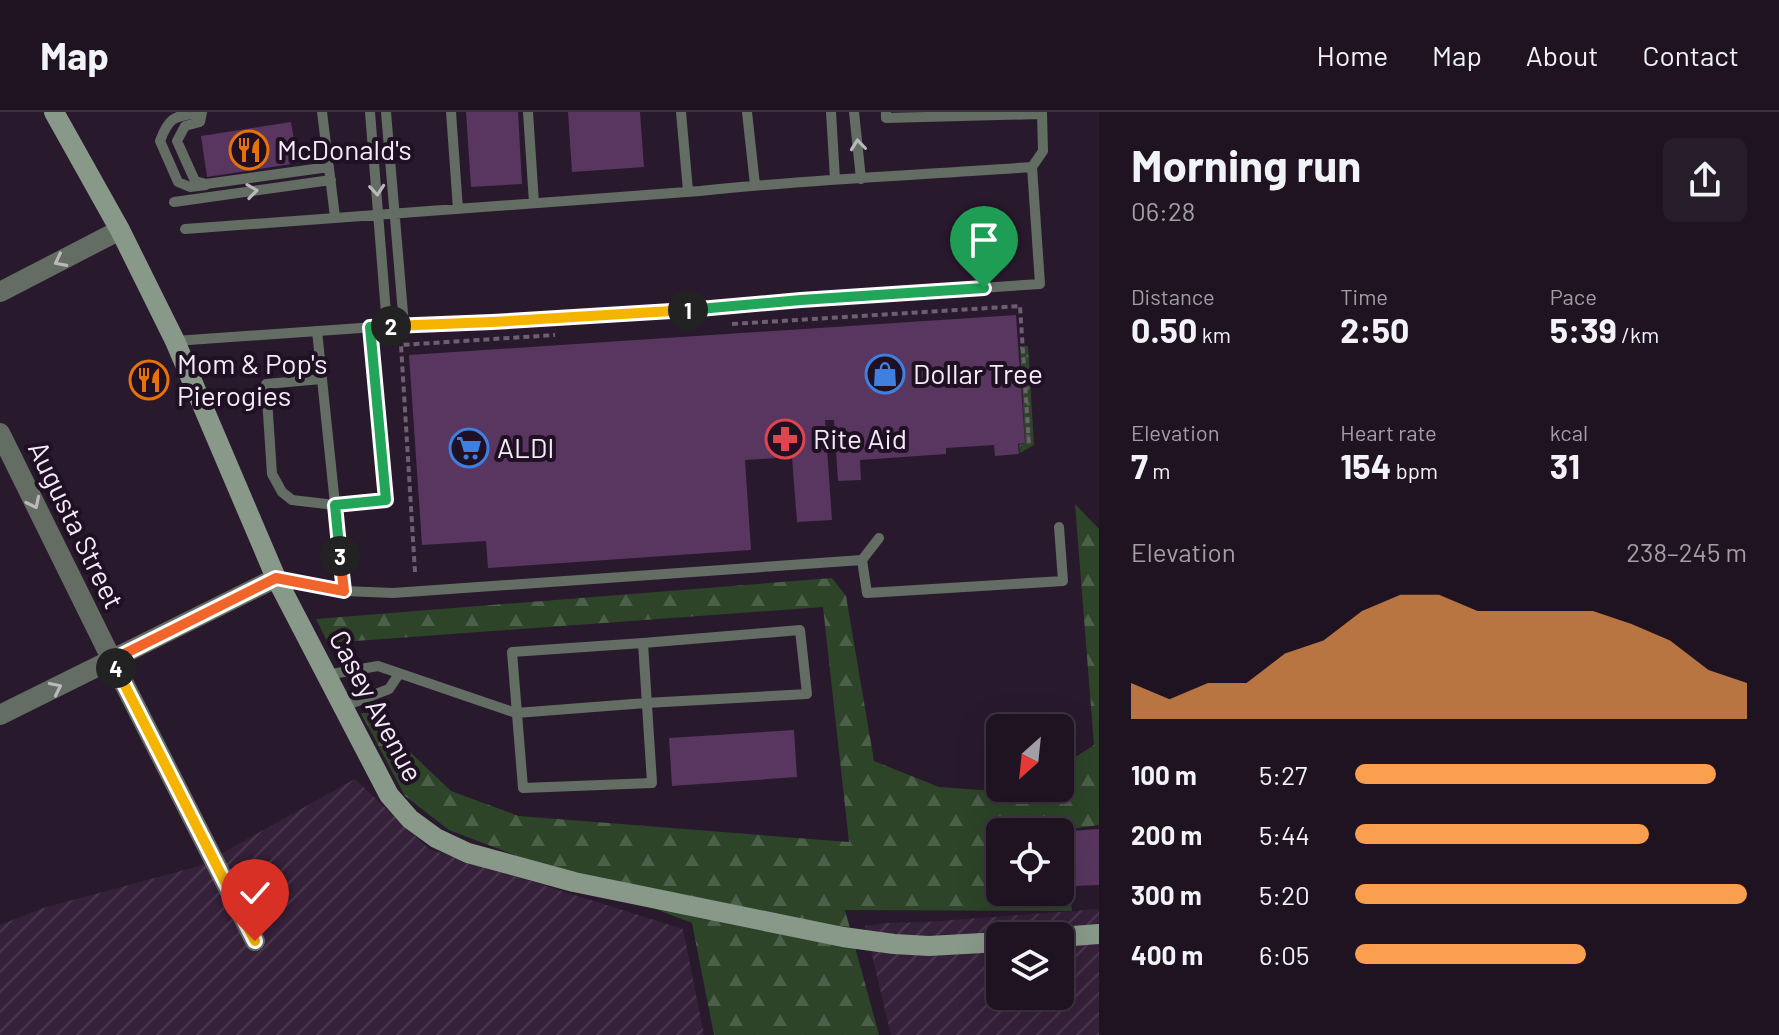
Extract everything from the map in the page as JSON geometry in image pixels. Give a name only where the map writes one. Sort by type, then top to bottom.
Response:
[{"type":"street","name":"Casey Avenue","points":[[54,112],[120,230],[175,341],[276,578],[389,795],[410,819],[436,838],[468,853],[574,882],[843,937],[929,946],[986,943]]},
{"type":"street","points":[[0,292],[120,230]]},
{"type":"street","name":"Augusta Street","points":[[0,433],[255,941]]},
{"type":"street","points":[[0,715],[276,578]]},
{"type":"street","points":[[1074,936],[1099,934]]},
{"type":"lane","points":[[206,184],[195,181],[177,141],[185,126],[200,122],[202,112],[174,118],[165,128],[160,141],[178,182],[190,187],[329,167]]},
{"type":"lane","points":[[322,112],[335,217]]},
{"type":"lane","points":[[370,112],[387,326]]},
{"type":"lane","points":[[386,112],[404,325]]},
{"type":"lane","points":[[451,112],[458,209]]},
{"type":"lane","points":[[528,112],[534,203]]},
{"type":"lane","points":[[681,112],[688,191]]},
{"type":"lane","points":[[747,112],[755,185]]},
{"type":"lane","points":[[831,112],[835,179]]},
{"type":"lane","points":[[854,112],[861,179]]},
{"type":"lane","points":[[175,341],[404,325],[707,310],[801,300],[1040,284],[1032,167],[1043,151],[1042,113],[886,115]]},
{"type":"lane","points":[[185,229],[835,179],[1032,167]]},
{"type":"lane","points":[[174,202],[331,180]]},
{"type":"lane","points":[[322,379],[266,384],[272,474],[282,492],[292,500],[335,505],[386,500],[370,327]]},
{"type":"lane","points":[[317,331],[344,591]]},
{"type":"lane","points":[[879,538],[862,560],[867,593],[1063,581],[1059,527]]},
{"type":"lane","points":[[276,578],[344,591],[393,593],[862,560]]},
{"type":"lane","points":[[326,675],[378,666],[516,713],[646,703],[807,694],[800,630],[512,652],[516,713],[523,788],[652,783],[646,703],[643,643]]},
{"type":"lane","points":[[342,707],[389,689],[399,674]]},
{"type":"path","points":[[719,325],[1020,306],[1029,445]]},
{"type":"path","points":[[415,572],[401,345],[560,335]]},
{"type":"shaded area","points":[[355,779],[429,849],[683,929],[704,1035],[0,1035],[0,925],[43,908],[199,866]]},
{"type":"shaded area","points":[[1099,909],[1099,1035],[891,1035],[865,926]]},
{"type":"green space","points":[[1020,346],[1028,346],[1034,445],[1020,453],[1019,445],[1025,443]]},
{"type":"green space","points":[[1075,504],[1099,529],[1099,825],[1074,829],[1074,818],[986,818],[986,906],[1072,906],[1072,911],[845,910],[879,1035],[714,1035],[692,923],[449,830],[405,796],[361,713],[369,713],[451,791],[519,816],[849,842],[823,607],[328,643],[316,619],[832,578],[846,596],[874,761],[939,787],[986,790],[986,802],[1074,802],[1074,758],[1094,745]]},
{"type":"building","points":[[466,112],[518,112],[522,184],[471,187]]},
{"type":"building","points":[[568,112],[640,112],[644,167],[572,172]]},
{"type":"building","name":"McDonald's","points":[[291,122],[298,163],[207,177],[201,136]]},
{"type":"building","points":[[1016,315],[1025,443],[1018,444],[1019,454],[995,456],[994,445],[946,448],[946,454],[860,460],[861,480],[838,481],[834,420],[825,420],[832,520],[797,522],[792,457],[745,460],[751,550],[488,568],[486,541],[422,545],[409,355]]},
{"type":"building","points":[[794,730],[797,777],[672,786],[669,738]]},
{"type":"building","points":[[1099,829],[1099,885],[1074,886],[1074,831]]},
{"type":"place","name":"McDonald's","points":[[249,150]]},
{"type":"place","name":"Dollar Tree","points":[[885,374]]},
{"type":"place","name":"Mom & Pop's Pierogies","points":[[149,380]]},
{"type":"place","name":"Rite Aid","points":[[785,439]]},
{"type":"place","name":"ALDI","points":[[469,448]]},
{"type":"route","points":[[255,941],[112,660],[276,578],[344,591],[335,505],[386,500],[370,327],[707,310],[801,300],[984,288]]}]
